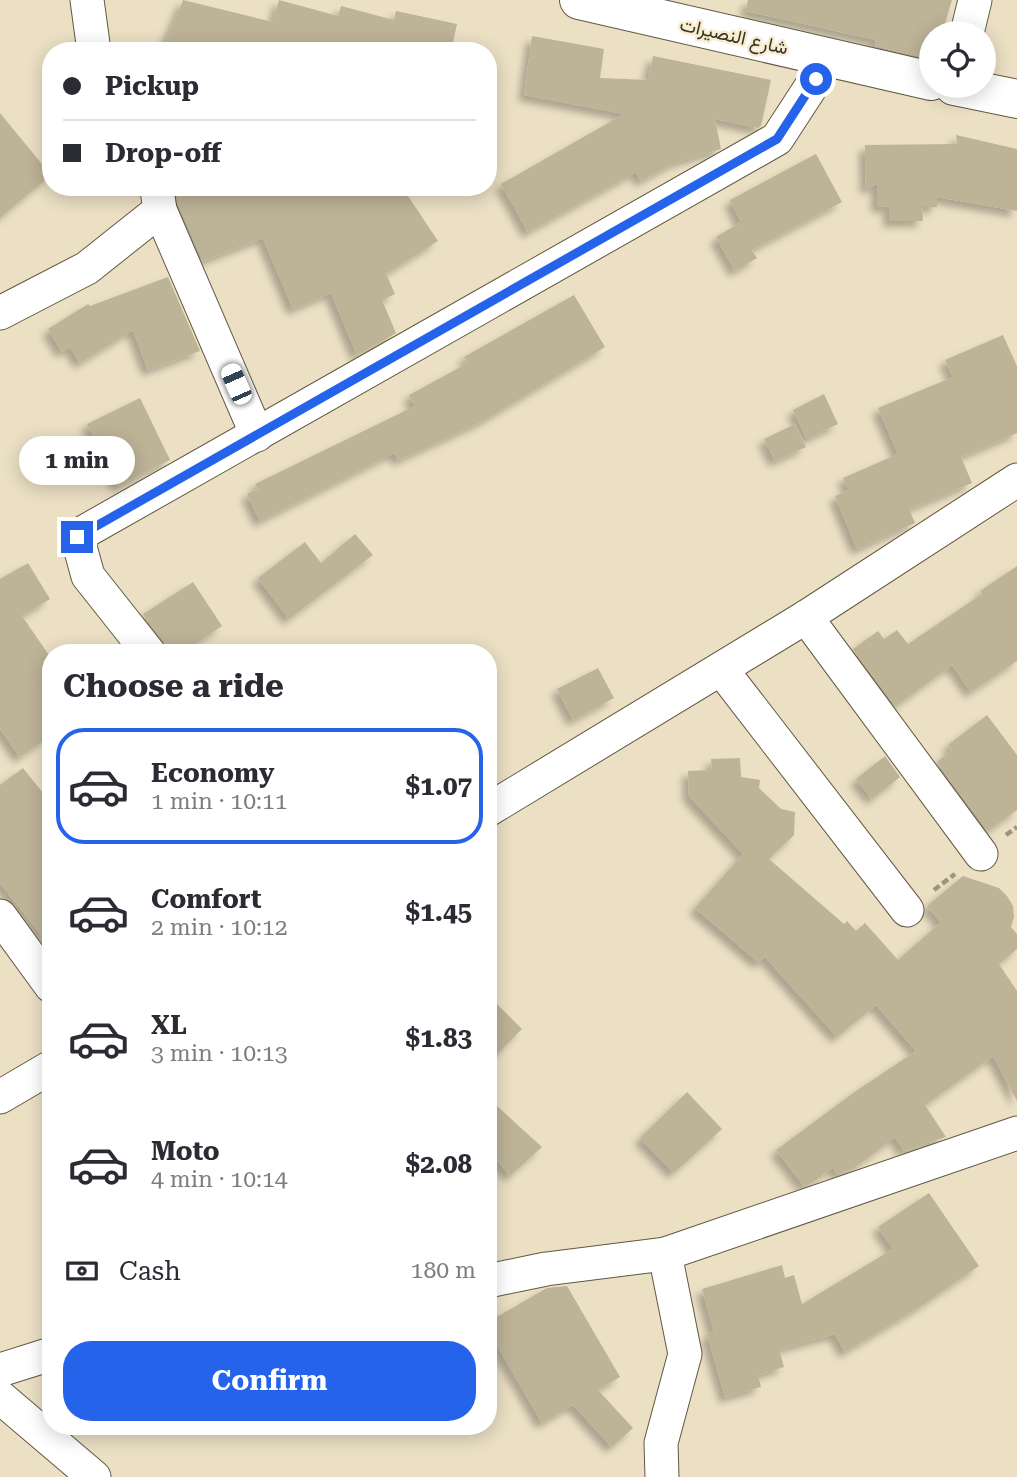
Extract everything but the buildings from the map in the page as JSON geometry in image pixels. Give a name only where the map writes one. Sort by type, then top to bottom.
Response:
[{"type":"main road","name":"شارع النصيرات","points":[[579,0],[919,78]]},
{"type":"main road","points":[[996,95],[1017,99]]},
{"type":"street","points":[[87,0],[93,42]]},
{"type":"street","points":[[970,21],[975,0]]},
{"type":"street","points":[[142,644],[88,576],[77,537],[777,139],[830,59]]},
{"type":"street","points":[[0,313],[87,268],[159,198],[257,435]]},
{"type":"street","points":[[497,805],[806,617],[1017,480]]},
{"type":"street","points":[[806,617],[981,854]]},
{"type":"street","points":[[721,669],[907,910]]},
{"type":"street","points":[[0,916],[42,974]]},
{"type":"street","points":[[0,1097],[42,1072]]},
{"type":"street","points":[[497,1279],[546,1269],[665,1254],[1017,1133]]},
{"type":"street","points":[[663,1477],[661,1443],[685,1354],[665,1254]]},
{"type":"street","points":[[0,1370],[42,1357]]},
{"type":"street","points":[[0,1397],[42,1433]]},
{"type":"street","points":[[45,1435],[94,1477]]},
{"type":"route","points":[[77,537],[777,139],[816,79]]}]
